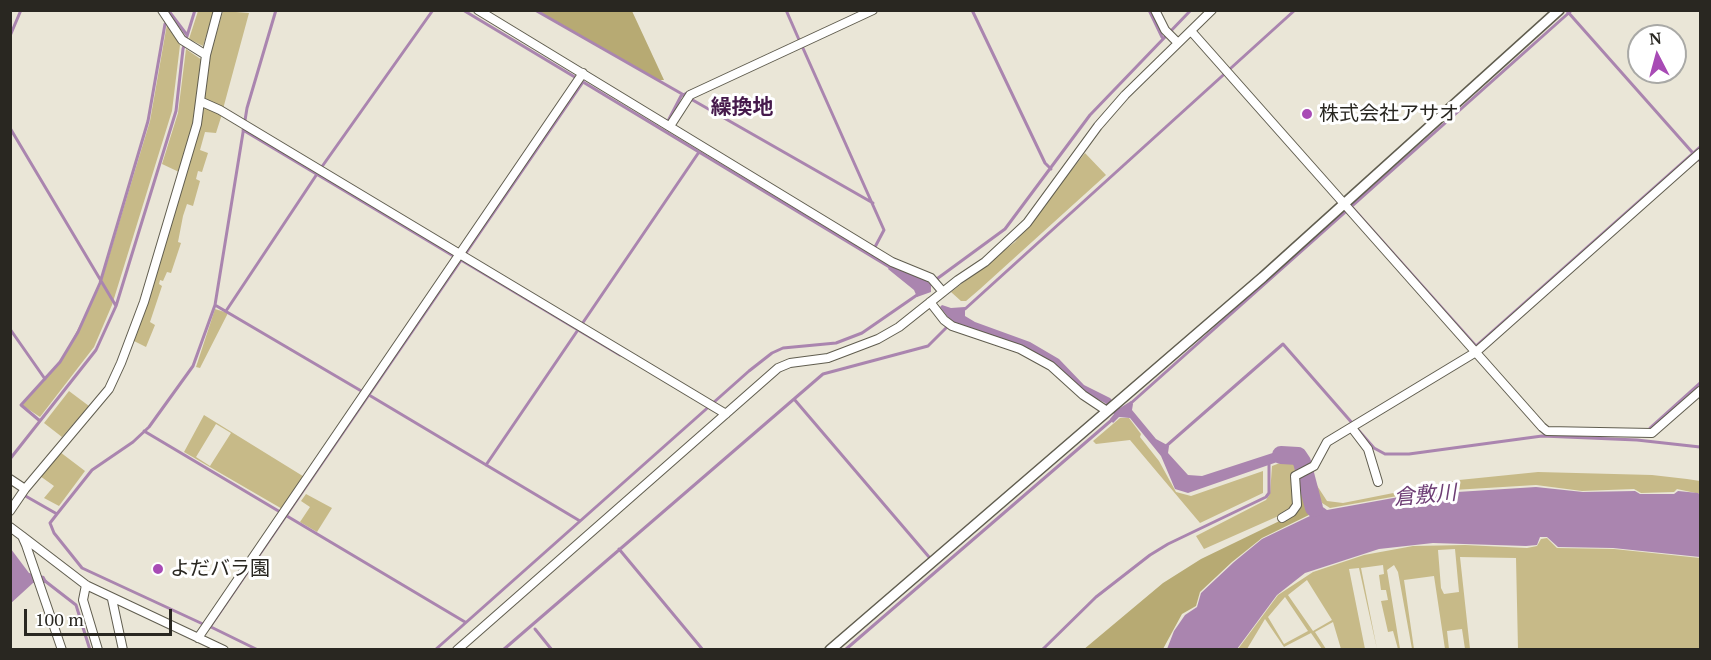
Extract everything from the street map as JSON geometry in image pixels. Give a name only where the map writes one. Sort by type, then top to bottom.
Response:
[{"type":"street","points":[[162,10],[185,42],[206,55]]},
{"type":"street","points":[[10,511],[114,380],[144,302],[201,102],[206,55],[218,10]]},
{"type":"street","points":[[478,10],[580,78],[668,125],[892,262],[933,281],[943,292]]},
{"type":"street","points":[[668,125],[686,99],[873,10]]},
{"type":"street","points":[[1155,10],[1167,33],[1178,43]]},
{"type":"street","points":[[457,650],[783,365],[828,358],[857,349],[899,327],[1016,237],[1098,126],[1212,10]]},
{"type":"street","points":[[830,650],[1346,207],[1559,10]]},
{"type":"street","points":[[1191,31],[1547,430],[1652,433],[1701,391]]},
{"type":"street","points":[[198,638],[461,257],[580,78]]},
{"type":"street","points":[[201,102],[320,170],[461,257],[581,326],[726,414]]},
{"type":"street","points":[[1282,518],[1296,510],[1298,500],[1294,479],[1314,466],[1328,442],[1476,352],[1698,156]]},
{"type":"street","points":[[930,302],[950,325],[1026,351],[1056,369],[1083,396],[1108,410]]},
{"type":"street","points":[[1354,426],[1368,449],[1378,482]]},
{"type":"street","points":[[10,479],[23,492]]},
{"type":"street","points":[[10,527],[86,585],[111,599],[224,650]]},
{"type":"street","points":[[22,536],[38,584],[58,631],[62,650]]},
{"type":"street","points":[[86,585],[83,600],[98,650]]},
{"type":"street","points":[[111,599],[123,650]]},
{"type":"shaded area","points":[[198,11],[214,11],[203,46],[189,39]]},
{"type":"shaded area","points":[[223,11],[249,13],[223,109],[204,100],[211,52]]},
{"type":"shaded area","points":[[538,11],[632,11],[664,80],[659,80]]},
{"type":"shaded area","points":[[167,24],[180,45],[172,111],[112,305],[94,347],[40,417],[22,405],[63,358],[100,286],[150,121]]},
{"type":"shaded area","points":[[186,49],[202,60],[194,119],[179,172],[162,164],[178,113]]},
{"type":"shaded area","points":[[205,106],[222,114],[216,133],[205,132],[200,150],[208,153],[202,172],[198,171],[196,179],[200,181],[193,206],[187,204],[183,216],[178,242],[181,243],[171,273],[167,272],[163,281],[160,280],[159,284],[162,286],[150,322],[155,325],[146,347],[132,340]]},
{"type":"shaded area","points":[[1085,153],[1106,175],[980,289],[966,301],[961,301],[951,292],[1015,242]]},
{"type":"shaded area","points":[[215,309],[228,313],[200,368],[196,367]]},
{"type":"shaded area","points":[[69,391],[89,406],[62,437],[44,423]]},
{"type":"shaded area","points":[[204,415],[306,478],[284,510],[184,452]],"holes":[[[216,424],[231,433],[210,466],[196,457]]]},
{"type":"shaded area","points":[[1120,418],[1129,418],[1141,434],[1140,437],[1159,461],[1176,492],[1191,496],[1263,471],[1263,493],[1200,523],[1130,440],[1096,444],[1093,441]]},
{"type":"shaded area","points":[[60,452],[85,471],[59,506],[44,498],[54,486],[40,476]]},
{"type":"shaded area","points":[[1285,461],[1297,463],[1299,470],[1292,510],[1204,549],[1196,536],[1266,500],[1270,494],[1272,466]]},
{"type":"shaded area","points":[[1538,472],[1652,475],[1687,479],[1700,481],[1700,494],[1677,489],[1674,492],[1641,493],[1634,489],[1582,491],[1536,485],[1420,492],[1330,508],[1322,503],[1313,485],[1316,484],[1327,501],[1343,503],[1459,480]]},
{"type":"shaded area","points":[[1302,485],[1311,514],[1262,538],[1232,562],[1200,592],[1196,606],[1182,614],[1163,649],[1083,650],[1163,583],[1201,559],[1296,513],[1301,507],[1299,490]]},
{"type":"shaded area","points":[[306,494],[332,508],[317,532],[300,522],[310,507],[301,501]]},
{"type":"shaded area","points":[[1547,538],[1557,548],[1614,549],[1700,558],[1700,649],[1518,649],[1516,558],[1460,557],[1470,649],[1465,649],[1462,629],[1447,631],[1449,649],[1445,649],[1434,576],[1404,580],[1414,649],[1412,649],[1398,572],[1394,565],[1387,570],[1400,649],[1398,649],[1393,631],[1388,632],[1381,601],[1388,600],[1386,590],[1381,590],[1379,575],[1384,574],[1383,565],[1361,568],[1377,649],[1359,568],[1349,569],[1365,649],[1341,649],[1333,622],[1315,632],[1326,649],[1322,649],[1311,633],[1284,647],[1265,619],[1247,649],[1238,649],[1278,595],[1313,572],[1364,555],[1413,546],[1465,545],[1527,548],[1537,546],[1541,539]],"holes":[[[1455,549],[1459,592],[1444,594],[1441,588],[1438,550]],[[1307,580],[1332,620],[1313,631],[1288,595]],[[1285,597],[1308,631],[1284,644],[1268,617]]]},
{"type":"water","points":[[890,266],[927,281],[931,285],[931,292],[917,297],[914,290],[888,269]]},
{"type":"water","points":[[942,305],[951,308],[965,307],[965,316],[975,322],[1030,342],[1059,359],[1084,385],[1110,398],[1120,408],[1131,401],[1132,410],[1156,439],[1169,446],[1168,453],[1188,475],[1202,476],[1288,448],[1300,452],[1304,460],[1300,463],[1290,459],[1283,460],[1188,493],[1175,489],[1161,456],[1130,418],[1119,417],[1113,423],[1110,419],[1114,414],[1105,403],[1082,391],[1054,363],[1027,348],[951,321],[940,307]]},
{"type":"water","name":"倉敷川","points":[[1311,485],[1320,505],[1327,510],[1410,495],[1536,487],[1583,492],[1635,491],[1640,494],[1674,494],[1678,491],[1698,493],[1700,495],[1700,557],[1613,548],[1558,547],[1547,537],[1540,537],[1537,545],[1526,546],[1433,543],[1379,549],[1305,573],[1277,595],[1237,649],[1167,649],[1174,631],[1185,615],[1197,607],[1201,593],[1234,562],[1262,539],[1312,515],[1304,491]]},
{"type":"water","points":[[11,549],[29,573],[44,576],[48,583],[33,583],[10,604]]},
{"type":"waterway","points":[[10,36],[21,10]]},
{"type":"waterway","points":[[168,10],[187,35]]},
{"type":"waterway","points":[[10,459],[96,350],[116,306],[176,111],[183,49],[195,10]]},
{"type":"waterway","points":[[57,514],[92,470],[133,442],[149,427],[193,366],[215,305],[247,108],[276,10]]},
{"type":"waterway","points":[[321,168],[433,10]]},
{"type":"waterway","points":[[463,10],[578,79]]},
{"type":"waterway","points":[[535,10],[873,203]]},
{"type":"waterway","points":[[786,10],[800,42]]},
{"type":"waterway","points":[[972,10],[1045,163],[1051,169]]},
{"type":"waterway","points":[[1149,10],[1162,37]]},
{"type":"waterway","points":[[934,281],[1005,229],[1090,115],[1191,10]]},
{"type":"waterway","points":[[965,309],[1295,10]]},
{"type":"waterway","points":[[1130,404],[1572,10]]},
{"type":"waterway","points":[[1567,11],[1700,161]]},
{"type":"waterway","points":[[40,421],[21,405],[60,362],[78,332],[100,283],[148,121],[165,24]]},
{"type":"waterway","points":[[802,46],[884,230],[875,247]]},
{"type":"waterway","points":[[583,82],[891,268]]},
{"type":"waterway","points":[[210,627],[583,82]]},
{"type":"waterway","points":[[667,123],[681,96],[691,91]]},
{"type":"waterway","points":[[10,128],[116,306]]},
{"type":"waterway","points":[[243,130],[455,257]]},
{"type":"waterway","points":[[1351,206],[1476,346],[1700,147]]},
{"type":"waterway","points":[[486,465],[699,152]]},
{"type":"waterway","points":[[226,311],[317,174]]},
{"type":"waterway","points":[[461,260],[620,355]]},
{"type":"waterway","points":[[435,650],[772,353],[783,348],[836,343],[862,333],[917,295]]},
{"type":"waterway","points":[[215,305],[363,392]]},
{"type":"waterway","points":[[503,650],[823,374],[928,346],[950,324]]},
{"type":"waterway","points":[[10,329],[45,379]]},
{"type":"waterway","points":[[1165,447],[1283,344],[1374,448],[1385,454],[1409,454],[1542,436],[1637,440],[1700,447]]},
{"type":"waterway","points":[[1650,428],[1700,383]]},
{"type":"waterway","points":[[369,395],[580,521]]},
{"type":"waterway","points":[[794,399],[929,557]]},
{"type":"waterway","points":[[845,650],[1114,418]]},
{"type":"waterway","points":[[144,431],[465,622]]},
{"type":"waterway","points":[[1281,455],[1298,456],[1302,462],[1314,508]]},
{"type":"waterway","points":[[1042,650],[1096,597],[1150,555],[1266,497],[1269,493],[1269,461]]},
{"type":"waterway","points":[[22,494],[57,514],[50,523],[54,533],[82,568],[205,625]]},
{"type":"waterway","points":[[619,549],[703,650]]},
{"type":"waterway","points":[[45,581],[76,605],[90,650]]},
{"type":"waterway","points":[[211,627],[258,650]]},
{"type":"waterway","points":[[535,629],[552,650]]},
{"type":"place","name":"株式会社アサオ","points":[[1307,114]]},
{"type":"place","name":"よだバラ園","points":[[158,569]]},
{"type":"district","name":"繰換地","points":[[742,108]]}]
